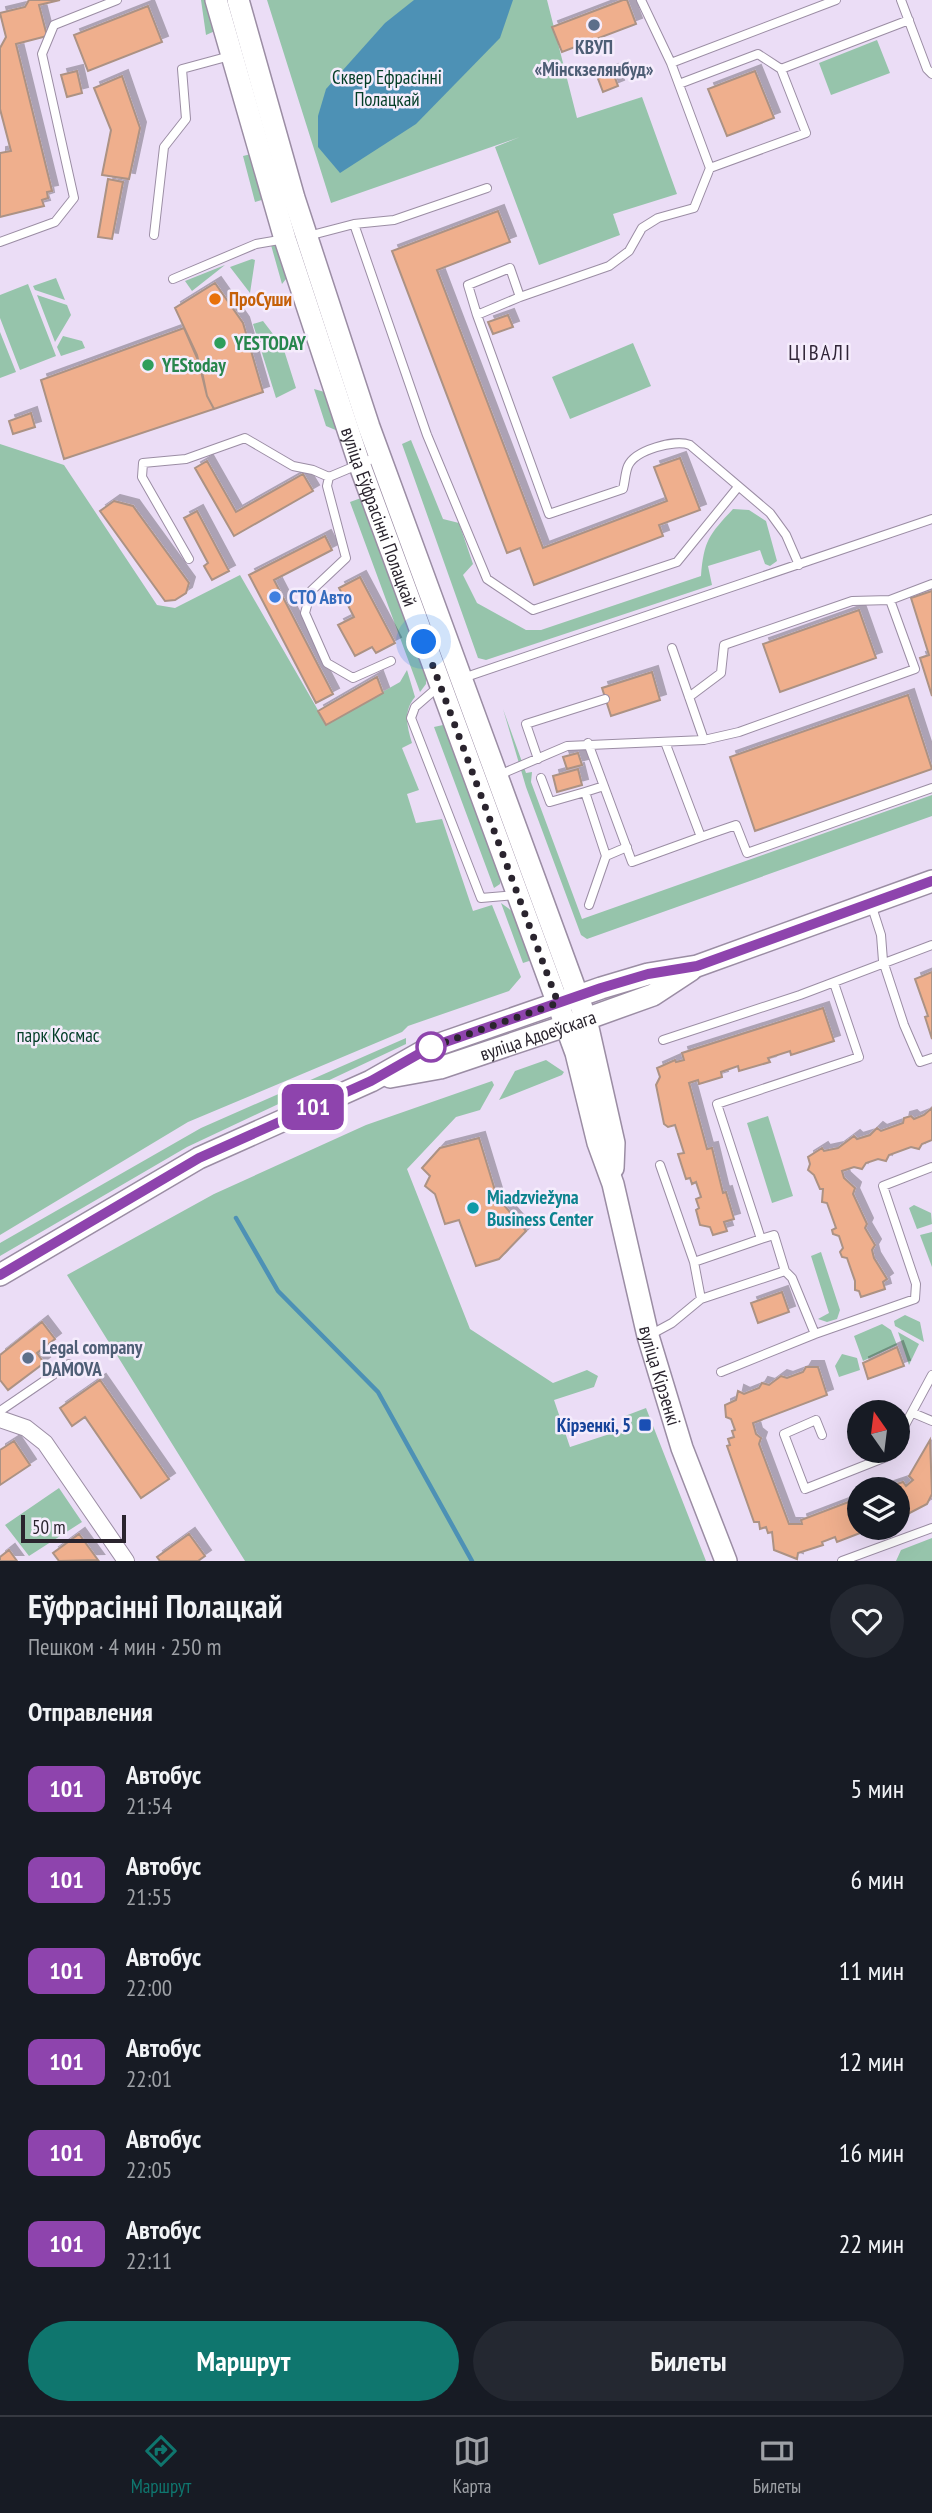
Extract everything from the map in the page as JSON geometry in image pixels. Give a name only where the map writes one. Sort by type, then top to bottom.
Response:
[{"type":"main road","name":"вуліца Еўфрасінні Полацкай","points":[[216,0],[285,239],[359,463],[450,682],[496,777],[576,1022]]},
{"type":"main road","name":"вуліца Еўфрасінні Полацкай","points":[[238,0],[306,236],[519,894],[568,999]]},
{"type":"main road","name":"вуліца Адоеўскага","points":[[0,1275],[199,1158],[371,1081],[431,1047],[648,974],[697,966],[932,881]]},
{"type":"main road","name":"вуліца Адоеўскага","points":[[371,1081],[439,1068],[653,995],[697,966]]},
{"type":"main road","name":"вуліца Кірэенкі","points":[[576,1022],[614,1143],[613,1184],[648,1336],[682,1448],[726,1561]]},
{"type":"street","points":[[4,1417],[45,1443],[126,1561]]},
{"type":"lane","points":[[0,242],[55,222],[74,198],[42,54],[54,25],[117,0]]},
{"type":"lane","points":[[477,315],[520,296],[609,266],[629,251],[642,228],[659,218],[694,208],[710,168],[671,63],[641,0]]},
{"type":"lane","points":[[671,63],[835,0]]},
{"type":"lane","points":[[901,0],[927,69],[932,74]]},
{"type":"lane","points":[[781,69],[909,20]]},
{"type":"lane","points":[[679,84],[758,54],[781,69],[806,133],[710,168]]},
{"type":"lane","points":[[154,235],[164,147],[186,119],[182,69],[232,56]]},
{"type":"lane","points":[[173,279],[256,244],[306,236],[354,224],[394,220],[487,188]]},
{"type":"lane","points":[[354,224],[427,435],[487,579],[533,610],[677,562],[738,487]]},
{"type":"lane","points":[[520,296],[510,268],[468,285],[549,514],[623,489],[628,465],[637,456],[680,441],[690,445],[770,513],[786,535],[799,565]]},
{"type":"lane","points":[[189,559],[142,477],[144,463],[186,459],[244,438],[261,445],[293,466],[329,477],[379,456]]},
{"type":"lane","points":[[329,477],[327,486],[346,558],[310,592],[305,612],[327,663],[352,678],[391,661]]},
{"type":"lane","points":[[519,894],[481,898],[411,718],[415,707],[450,682],[932,519]]},
{"type":"lane","points":[[689,697],[721,673],[724,645],[852,601],[890,600],[932,584]]},
{"type":"lane","points":[[496,777],[567,746],[704,740],[739,732],[915,670],[890,600]]},
{"type":"lane","points":[[672,648],[704,740]]},
{"type":"lane","points":[[538,759],[526,724],[605,699]]},
{"type":"lane","points":[[665,742],[701,837]]},
{"type":"lane","points":[[588,743],[632,862],[736,825],[747,853],[932,788]]},
{"type":"lane","points":[[541,778],[550,802],[604,786]]},
{"type":"lane","points":[[585,792],[606,856],[589,905]]},
{"type":"lane","points":[[606,856],[626,847]]},
{"type":"lane","points":[[871,904],[881,935],[883,961],[904,1025],[920,1062],[932,1058]]},
{"type":"lane","points":[[663,1040],[834,983],[883,961],[932,946]]},
{"type":"lane","points":[[761,1240],[717,1104],[859,1057],[834,983]]},
{"type":"lane","points":[[660,1165],[694,1262],[701,1299]]},
{"type":"lane","points":[[721,1372],[815,1334],[915,1299],[916,1284],[883,1186],[932,1167]]},
{"type":"lane","points":[[694,1262],[774,1235],[785,1271],[792,1278],[815,1334]]},
{"type":"lane","points":[[648,1336],[672,1324],[701,1299],[785,1271]]},
{"type":"lane","points":[[4,1417],[69,1364]]},
{"type":"lane","points":[[910,1416],[932,1377]]},
{"type":"lane","points":[[912,1413],[932,1421]]},
{"type":"lane","points":[[822,1435],[816,1420],[784,1434],[805,1489],[871,1463]]},
{"type":"lane","points":[[842,1561],[932,1528]]},
{"type":"green space","points":[[201,0],[207,0],[215,31],[206,35]]},
{"type":"green space","name":"Сквер Ефрасінні Полацкай","points":[[267,0],[547,0],[577,118],[642,97],[677,194],[613,214],[620,235],[539,265],[495,147],[520,137],[331,203]]},
{"type":"green space","points":[[877,40],[890,73],[831,95],[819,63]]},
{"type":"green space","points":[[251,154],[265,199],[255,202],[243,156]]},
{"type":"green space","points":[[271,245],[280,246],[290,274],[282,284]]},
{"type":"green space","points":[[255,260],[250,293],[230,267]]},
{"type":"green space","points":[[225,265],[192,291],[185,281]]},
{"type":"green space","points":[[56,278],[65,300],[35,290],[33,286]]},
{"type":"green space","points":[[28,284],[56,356],[20,370],[0,318],[0,295]]},
{"type":"green space","points":[[37,295],[67,305],[71,315],[55,342]]},
{"type":"green space","points":[[263,321],[283,347],[296,388],[276,398],[253,324]]},
{"type":"green space","points":[[0,332],[16,372],[0,378]]},
{"type":"green space","points":[[63,336],[82,341],[85,348],[61,356],[57,347]]},
{"type":"green space","points":[[633,343],[651,386],[570,419],[552,377]]},
{"type":"green space","points":[[314,389],[328,393],[338,431],[326,426]]},
{"type":"green space","points":[[411,440],[443,519],[459,523],[473,564],[463,575],[477,603],[526,630],[541,630],[701,576],[709,539],[733,509],[749,510],[766,521],[777,561],[770,566],[765,564],[760,550],[708,566],[712,585],[486,660],[478,658],[402,444]]},
{"type":"green space","name":"парк Космас","points":[[0,444],[64,465],[157,605],[175,608],[240,575],[326,724],[400,682],[407,670],[415,697],[407,713],[412,743],[402,748],[419,790],[407,794],[416,823],[442,819],[473,911],[492,905],[521,977],[509,991],[408,1026],[402,1032],[188,1122],[0,1235]]},
{"type":"green space","points":[[361,498],[426,678],[426,684],[420,692],[350,502]]},
{"type":"green space","points":[[503,709],[526,773],[532,772],[531,782],[582,919],[932,795],[932,816],[587,939],[581,935],[526,787]]},
{"type":"green space","points":[[443,725],[501,878],[500,884],[494,888],[434,727]]},
{"type":"green space","points":[[501,903],[516,914],[532,960],[523,963]]},
{"type":"green space","points":[[406,1038],[406,1044],[187,1147],[0,1256],[0,1243],[201,1128]]},
{"type":"green space","points":[[546,1060],[564,1072],[562,1075],[499,1100],[515,1071]]},
{"type":"green space","points":[[492,1081],[494,1085],[480,1110],[456,1117],[407,1169],[470,1329],[553,1383],[587,1370],[598,1376],[594,1387],[554,1400],[570,1447],[628,1428],[625,1416],[646,1408],[706,1561],[245,1561],[67,1275],[214,1194],[366,1125]]},
{"type":"green space","points":[[768,1116],[793,1196],[772,1203],[747,1123]]},
{"type":"green space","points":[[914,1205],[931,1213],[932,1224],[917,1229],[909,1208]]},
{"type":"green space","points":[[932,1232],[932,1267],[920,1235]]},
{"type":"green space","points":[[821,1252],[840,1310],[837,1319],[827,1322],[818,1319],[829,1313],[811,1256]]},
{"type":"green space","points":[[905,1315],[920,1322],[924,1342],[895,1326],[894,1321]]},
{"type":"green space","points":[[882,1324],[891,1330],[897,1345],[863,1361],[854,1336]]},
{"type":"green space","points":[[898,1332],[919,1344],[909,1365]]},
{"type":"green space","points":[[842,1354],[857,1358],[860,1370],[839,1377],[835,1366]]},
{"type":"green space","points":[[59,1488],[82,1522],[29,1556],[5,1525]]},
{"type":"green space","points":[[932,1538],[932,1561],[896,1561],[901,1550]]},
{"type":"water","points":[[414,0],[513,0],[500,38],[416,124],[340,173],[318,147],[318,116],[326,89],[385,23]]},
{"type":"building","points":[[29,0],[60,0],[39,5],[47,36],[16,44],[52,191],[47,192],[48,198],[42,200],[44,206],[0,217],[0,153],[11,151],[0,109],[0,48],[6,37],[0,13],[25,7]]},
{"type":"building","name":"КВУП «Мінскзелянбуд»","points":[[627,0],[636,24],[562,52],[552,27]]},
{"type":"building","points":[[148,6],[162,42],[88,71],[74,35]]},
{"type":"building","points":[[612,70],[618,86],[603,92],[597,76]]},
{"type":"building","points":[[77,71],[82,93],[67,97],[61,75]]},
{"type":"building","points":[[755,71],[774,118],[727,136],[708,89]]},
{"type":"building","points":[[122,76],[140,128],[129,179],[102,175],[111,130],[94,88]]},
{"type":"building","points":[[108,179],[123,182],[112,239],[98,237]]},
{"type":"building","points":[[498,211],[510,242],[437,270],[543,548],[667,501],[654,467],[680,458],[700,510],[659,525],[663,536],[534,585],[520,548],[507,553],[392,251]]},
{"type":"building","name":"YESTODAY","points":[[215,283],[243,323],[263,392],[214,409],[207,396],[197,355],[175,308]]},
{"type":"building","points":[[508,315],[513,327],[493,334],[488,322]]},
{"type":"building","points":[[184,328],[201,367],[207,396],[214,409],[64,459],[41,380]]},
{"type":"building","points":[[31,413],[35,427],[13,434],[9,421]]},
{"type":"building","points":[[207,461],[236,512],[303,474],[313,491],[234,536],[195,468]]},
{"type":"building","points":[[114,501],[133,506],[189,583],[186,593],[175,600],[165,601],[100,511]]},
{"type":"building","points":[[197,511],[229,571],[212,580],[204,566],[208,563],[184,518]]},
{"type":"building","points":[[325,536],[332,550],[274,580],[333,694],[316,703],[249,575]]},
{"type":"building","points":[[360,577],[395,643],[376,653],[372,647],[355,656],[338,625],[354,617],[339,588]]},
{"type":"building","points":[[932,591],[932,696],[920,658],[929,655],[911,598]]},
{"type":"building","points":[[859,610],[876,658],[780,692],[763,644]]},
{"type":"building","points":[[652,672],[660,700],[611,716],[602,688]]},
{"type":"building","points":[[377,677],[383,693],[326,725],[318,711]]},
{"type":"building","points":[[908,695],[932,769],[755,831],[730,757]]},
{"type":"building","points":[[578,753],[582,765],[567,769],[563,757]]},
{"type":"building","points":[[578,769],[582,785],[557,792],[553,776]]},
{"type":"building","points":[[932,972],[932,1039],[925,1017],[928,1016],[915,979]]},
{"type":"building","points":[[823,1008],[834,1041],[791,1055],[790,1051],[768,1058],[770,1062],[739,1071],[738,1066],[721,1072],[722,1077],[699,1084],[698,1080],[689,1083],[707,1149],[712,1148],[723,1193],[726,1192],[734,1219],[724,1222],[727,1231],[713,1235],[710,1227],[700,1225],[696,1199],[701,1197],[696,1182],[692,1184],[690,1178],[686,1179],[678,1154],[684,1153],[675,1125],[668,1127],[664,1124],[656,1085],[660,1077],[657,1068],[675,1060],[684,1060],[682,1053]]},
{"type":"building","points":[[932,1108],[932,1140],[922,1144],[919,1149],[911,1147],[889,1155],[886,1161],[878,1159],[866,1163],[862,1169],[854,1167],[842,1171],[844,1178],[855,1188],[853,1194],[867,1224],[865,1228],[875,1245],[872,1250],[874,1258],[887,1279],[883,1282],[885,1289],[861,1297],[859,1291],[855,1290],[855,1281],[847,1258],[842,1257],[840,1252],[843,1248],[839,1236],[833,1234],[832,1230],[836,1228],[827,1203],[822,1202],[823,1189],[820,1189],[814,1175],[808,1170],[808,1157],[822,1148],[824,1151],[838,1148],[854,1136],[857,1139],[870,1135],[877,1128],[881,1131],[903,1123],[904,1118],[911,1116],[914,1119]]},
{"type":"building","name":"Miadzviežyna Business Center","points":[[479,1138],[497,1197],[526,1231],[499,1259],[476,1266],[459,1220],[445,1224],[435,1194],[425,1186],[430,1176],[422,1168],[440,1148]]},
{"type":"building","points":[[782,1292],[789,1312],[758,1323],[751,1303]]},
{"type":"building","points":[[42,1322],[55,1339],[37,1353],[44,1363],[8,1390],[0,1380],[0,1355]]},
{"type":"building","points":[[897,1347],[904,1366],[868,1379],[863,1363]]},
{"type":"building","points":[[806,1367],[818,1367],[827,1395],[753,1423],[756,1434],[761,1438],[759,1444],[789,1524],[802,1524],[801,1520],[847,1503],[847,1538],[837,1542],[835,1537],[822,1542],[823,1545],[798,1553],[797,1559],[774,1550],[772,1532],[768,1533],[766,1527],[760,1529],[759,1522],[754,1522],[727,1446],[730,1445],[728,1439],[734,1437],[732,1431],[735,1430],[731,1419],[726,1417],[725,1405],[736,1400],[738,1391],[744,1394],[759,1388],[762,1383],[769,1385],[781,1376],[787,1378],[803,1372]]},
{"type":"building","points":[[100,1380],[169,1479],[141,1498],[85,1417],[72,1426],[60,1408]]},
{"type":"building","points":[[930,1440],[932,1494],[927,1504],[910,1513],[910,1483],[913,1480],[909,1476]]},
{"type":"building","points":[[14,1441],[30,1465],[0,1485],[0,1450]]},
{"type":"building","points":[[79,1534],[98,1560],[59,1561],[53,1553]]},
{"type":"building","points":[[189,1534],[205,1556],[198,1561],[160,1561],[157,1557]]},
{"type":"building","points":[[9,1550],[17,1561],[0,1561],[0,1557]]},
{"type":"waterway","points":[[236,1218],[278,1291],[378,1392],[472,1561]]},
{"type":"bus line","name":"101","points":[[0,1275],[199,1158],[371,1081],[431,1047],[601,988],[648,974],[697,966],[932,881]]},
{"type":"place","name":"КВУП «Мінскзелянбуд»","points":[[594,25]]},
{"type":"place","name":"ПроСуши","points":[[215,299]]},
{"type":"place","name":"YESTODAY","points":[[220,343]]},
{"type":"place","name":"YEStoday","points":[[148,365]]},
{"type":"place","name":"СТО Авто","points":[[275,597]]},
{"type":"place","name":"Miadzviežyna Business Center","points":[[473,1208]]},
{"type":"place","name":"Legal company DAMOVA","points":[[28,1358]]},
{"type":"place","name":"Кірэенкі, 5","points":[[645,1425]]},
{"type":"district","name":"ЦІВАЛІ","points":[[820,352]]},
{"type":"route","points":[[424,642],[558,1003],[431,1047]]}]
